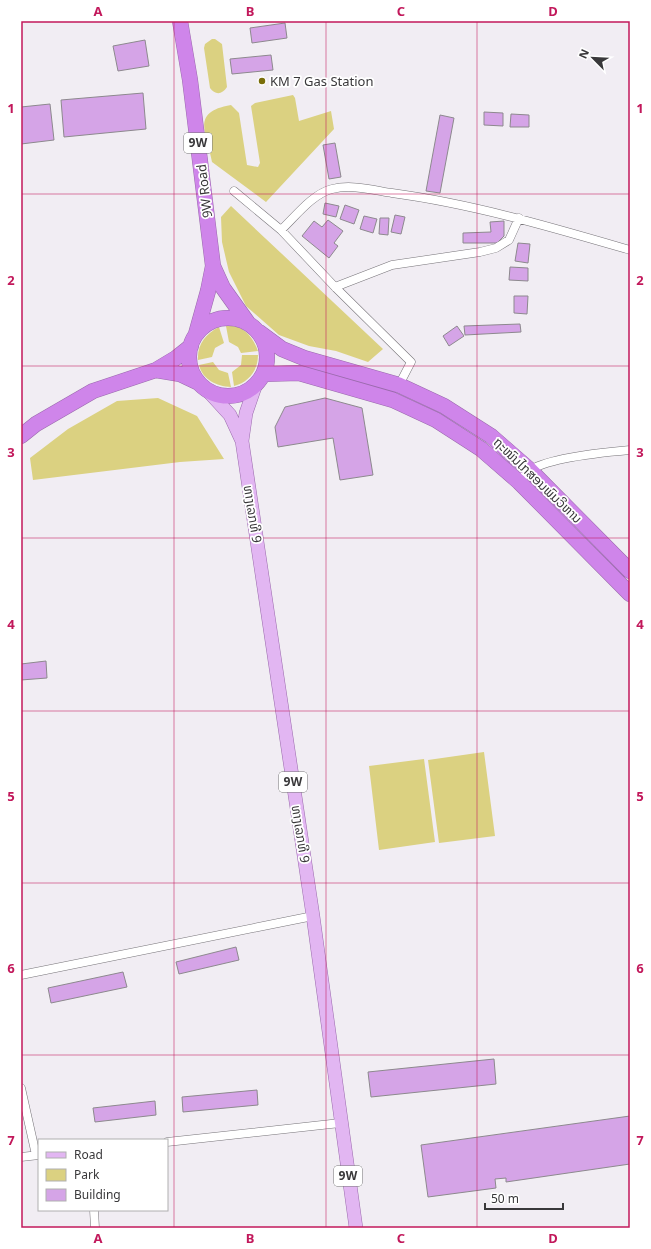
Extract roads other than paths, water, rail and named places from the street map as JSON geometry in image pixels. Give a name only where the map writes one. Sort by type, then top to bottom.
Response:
[{"type":"highway","name":"9W Road","points":[[180,21],[190,80],[213,266]]},
{"type":"highway","points":[[156,370],[180,374],[221,396],[234,396],[246,392],[260,379],[267,364],[267,352],[264,342],[223,288],[213,266]]},
{"type":"highway","points":[[204,388],[192,372],[189,359],[193,341],[202,316],[213,266]]},
{"type":"highway","points":[[21,436],[36,424],[93,391],[156,370],[176,358],[193,341],[203,328],[213,321],[225,318],[237,319],[254,328]]},
{"type":"highway","name":"ຖະໜົນໄກສອນພົມວິຫານ","points":[[254,328],[282,349],[304,358],[399,385],[444,406],[491,436],[530,470],[630,571]]},
{"type":"highway","name":"ຖະໜົນໄກສອນພົມວິຫານ","points":[[260,379],[299,373],[393,400],[436,420],[481,449],[519,482],[630,594]]},
{"type":"main road","name":"ທາງເລກທີ 9","points":[[242,441],[246,413],[260,379]]},
{"type":"main road","name":"ທາງເລກທີ 9","points":[[204,388],[230,415],[242,441],[313,916],[340,1123],[356,1228]]},
{"type":"street","points":[[281,230],[314,199],[331,189],[348,187],[424,197],[519,218],[630,250]]},
{"type":"street","points":[[234,191],[281,230],[335,287],[412,362],[399,385]]},
{"type":"street","points":[[335,287],[392,265],[480,252],[496,248],[509,240],[515,230],[519,218]]},
{"type":"street","points":[[519,482],[530,470],[556,461],[599,453],[630,450]]},
{"type":"street","points":[[21,975],[313,916]]},
{"type":"street","points":[[21,1088],[38,1155],[21,1157]]},
{"type":"street","points":[[168,1142],[340,1123]]},
{"type":"street","points":[[94,1211],[95,1228]]},
{"type":"place","name":"KM 7 Gas Station","points":[[262,81]]}]
